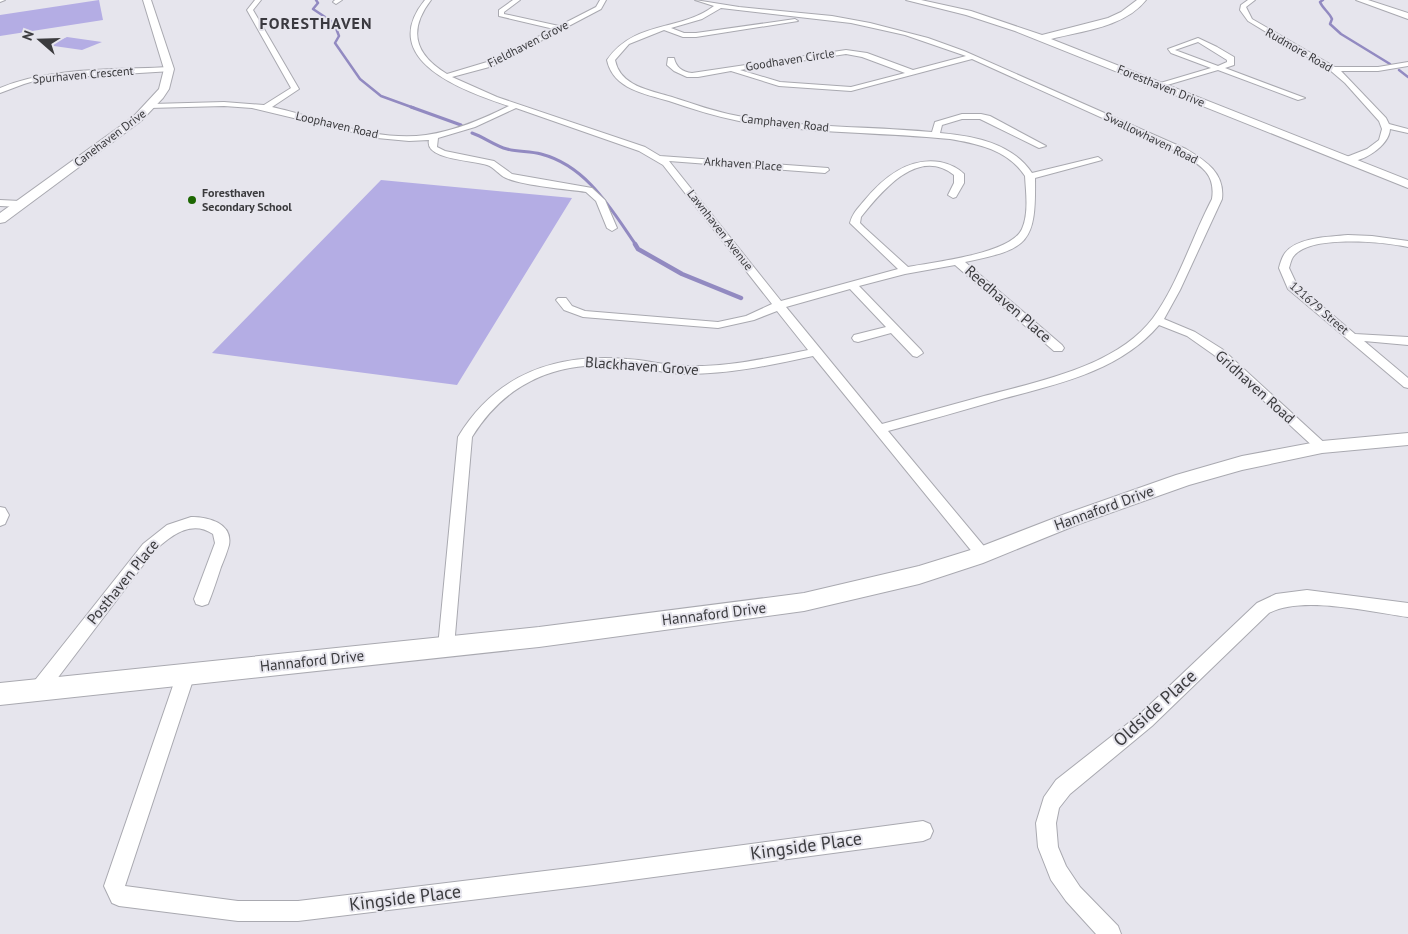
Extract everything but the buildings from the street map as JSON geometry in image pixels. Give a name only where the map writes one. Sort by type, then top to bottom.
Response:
[{"type":"street","points":[[147,0],[169,69]]},
{"type":"street","points":[[258,0],[250,10],[295,89],[265,108]]},
{"type":"street","name":"Lawnhaven Avenue","points":[[428,0],[414,20],[413,37],[417,50],[425,60],[446,76],[469,88],[642,149],[662,158],[672,168],[816,352],[983,555]]},
{"type":"street","points":[[516,0],[501,11],[501,14],[560,28]]},
{"type":"street","name":"Fieldhaven Grove","points":[[446,76],[490,64],[599,8],[603,0]]},
{"type":"street","name":"Swallowhaven Road","points":[[698,0],[720,5],[816,16],[913,35],[972,57],[1184,151],[1208,167],[1214,175],[1219,191],[1217,199],[1157,320],[1140,338],[1107,360],[1056,380],[879,429]]},
{"type":"street","name":"Foresthaven Drive","points":[[910,0],[976,16],[1042,38],[1408,184]]},
{"type":"street","points":[[1042,38],[1114,18],[1132,10],[1142,0]]},
{"type":"street","name":"Rudmore Road","points":[[1252,0],[1243,6],[1243,10],[1250,20],[1334,68],[1371,105],[1386,126]]},
{"type":"street","points":[[1360,0],[1408,16]]},
{"type":"street","name":"Camphaven Road","points":[[720,5],[699,18],[636,38],[618,49],[611,60],[612,70],[618,77],[645,91],[708,111],[746,120],[935,135],[970,140],[995,147],[1016,158],[1030,176]]},
{"type":"street","points":[[666,28],[679,34],[692,36],[795,21]]},
{"type":"street","points":[[1208,35],[1171,49],[1301,98]]},
{"type":"street","points":[[1160,86],[1229,64],[1231,59],[1215,48],[1198,40]]},
{"type":"street","name":"Goodhaven Circle","points":[[730,69],[846,52],[864,55],[913,72]]},
{"type":"street","name":"Goodhaven Circle","points":[[730,69],[779,84],[843,89],[857,88],[972,57]]},
{"type":"street","points":[[671,60],[670,64],[673,67],[690,76],[730,69]]},
{"type":"street","points":[[1334,68],[1378,69],[1408,64]]},
{"type":"street","name":"Spurhaven Crescent","points":[[0,91],[20,82],[41,77],[169,69]]},
{"type":"street","name":"Canehaven Drive","points":[[0,219],[110,140],[152,106],[164,89],[169,69]]},
{"type":"street","name":"Loophaven Road","points":[[152,106],[215,104],[265,108],[393,138],[434,136],[484,122],[517,106]]},
{"type":"street","points":[[935,135],[938,124],[966,116],[977,116],[987,118],[1042,146]]},
{"type":"street","points":[[1347,160],[1380,145],[1387,135],[1386,126],[1408,131]]},
{"type":"street","points":[[434,136],[432,145],[434,149],[442,153],[491,163],[509,176],[589,190],[600,200],[612,228]]},
{"type":"street","name":"Arkhaven Place","points":[[662,158],[825,170]]},
{"type":"street","points":[[562,300],[568,308],[583,314],[718,325],[747,320],[779,305],[906,271],[957,261],[1017,242],[1028,227],[1030,176],[1098,160]]},
{"type":"street","points":[[906,271],[861,230],[855,223],[856,217],[891,178],[901,170],[916,165],[940,165],[955,170],[959,174],[959,183],[953,195]]},
{"type":"street","points":[[0,203],[20,204]]},
{"type":"street","name":"121679 Street","points":[[1408,244],[1386,240],[1322,240],[1303,245],[1288,254],[1283,265],[1283,272],[1292,287],[1408,384]]},
{"type":"street","name":"Reedhaven Place","points":[[957,261],[1058,348]]},
{"type":"street","points":[[852,285],[916,352]]},
{"type":"street","name":"Gridhaven Road","points":[[1157,320],[1191,334],[1218,352],[1322,447]]},
{"type":"street","points":[[858,338],[893,329]]},
{"type":"street","name":"121679 Street","points":[[1353,337],[1408,341]]},
{"type":"street","name":"Blackhaven Grove","points":[[446,647],[464,437],[474,420],[498,394],[540,371],[564,363],[590,361],[622,362],[686,370],[709,370],[762,364],[816,352]]},
{"type":"street","name":"Hannaford Drive","points":[[0,694],[539,637],[804,602],[918,576],[983,555],[1072,518],[1183,480],[1242,463],[1322,447],[1408,439]]},
{"type":"street","points":[[0,512],[2,515],[0,520]]},
{"type":"street","name":"Posthaven Place","points":[[38,690],[148,548],[168,529],[181,524],[192,522],[204,524],[214,526],[220,531],[222,543],[202,599]]},
{"type":"street","name":"Oldside Place","points":[[1110,934],[1073,894],[1058,873],[1048,847],[1046,823],[1051,804],[1063,787],[1146,720],[1263,608],[1276,601],[1307,597],[1408,610]]},
{"type":"street","name":"Kingside Place","points":[[186,674],[114,886],[119,896],[238,911],[298,911],[594,875],[923,831]]},
{"type":"shaded area","points":[[99,0],[103,20],[0,36],[0,15]]},
{"type":"shaded area","points":[[67,37],[102,42],[82,50],[47,45]]},
{"type":"shaded area","points":[[381,180],[572,198],[457,385],[212,353]]},
{"type":"waterway","points":[[316,0],[318,3],[313,9],[334,23],[339,36],[335,43],[360,79],[381,96],[414,108]]},
{"type":"waterway","points":[[1323,0],[1320,2],[1332,19],[1330,24],[1341,34],[1390,64]]},
{"type":"waterway","points":[[1399,70],[1408,77]]},
{"type":"waterway","points":[[411,107],[461,125]]},
{"type":"waterway","points":[[472,133],[503,148],[541,154],[572,168],[596,190],[636,245]]},
{"type":"waterway","points":[[635,244],[638,249],[682,274],[741,298]]},
{"type":"place","name":"Foresthaven Secondary School","points":[[192,200]]},
{"type":"district","name":"FORESTHAVEN","points":[[316,23]]}]
